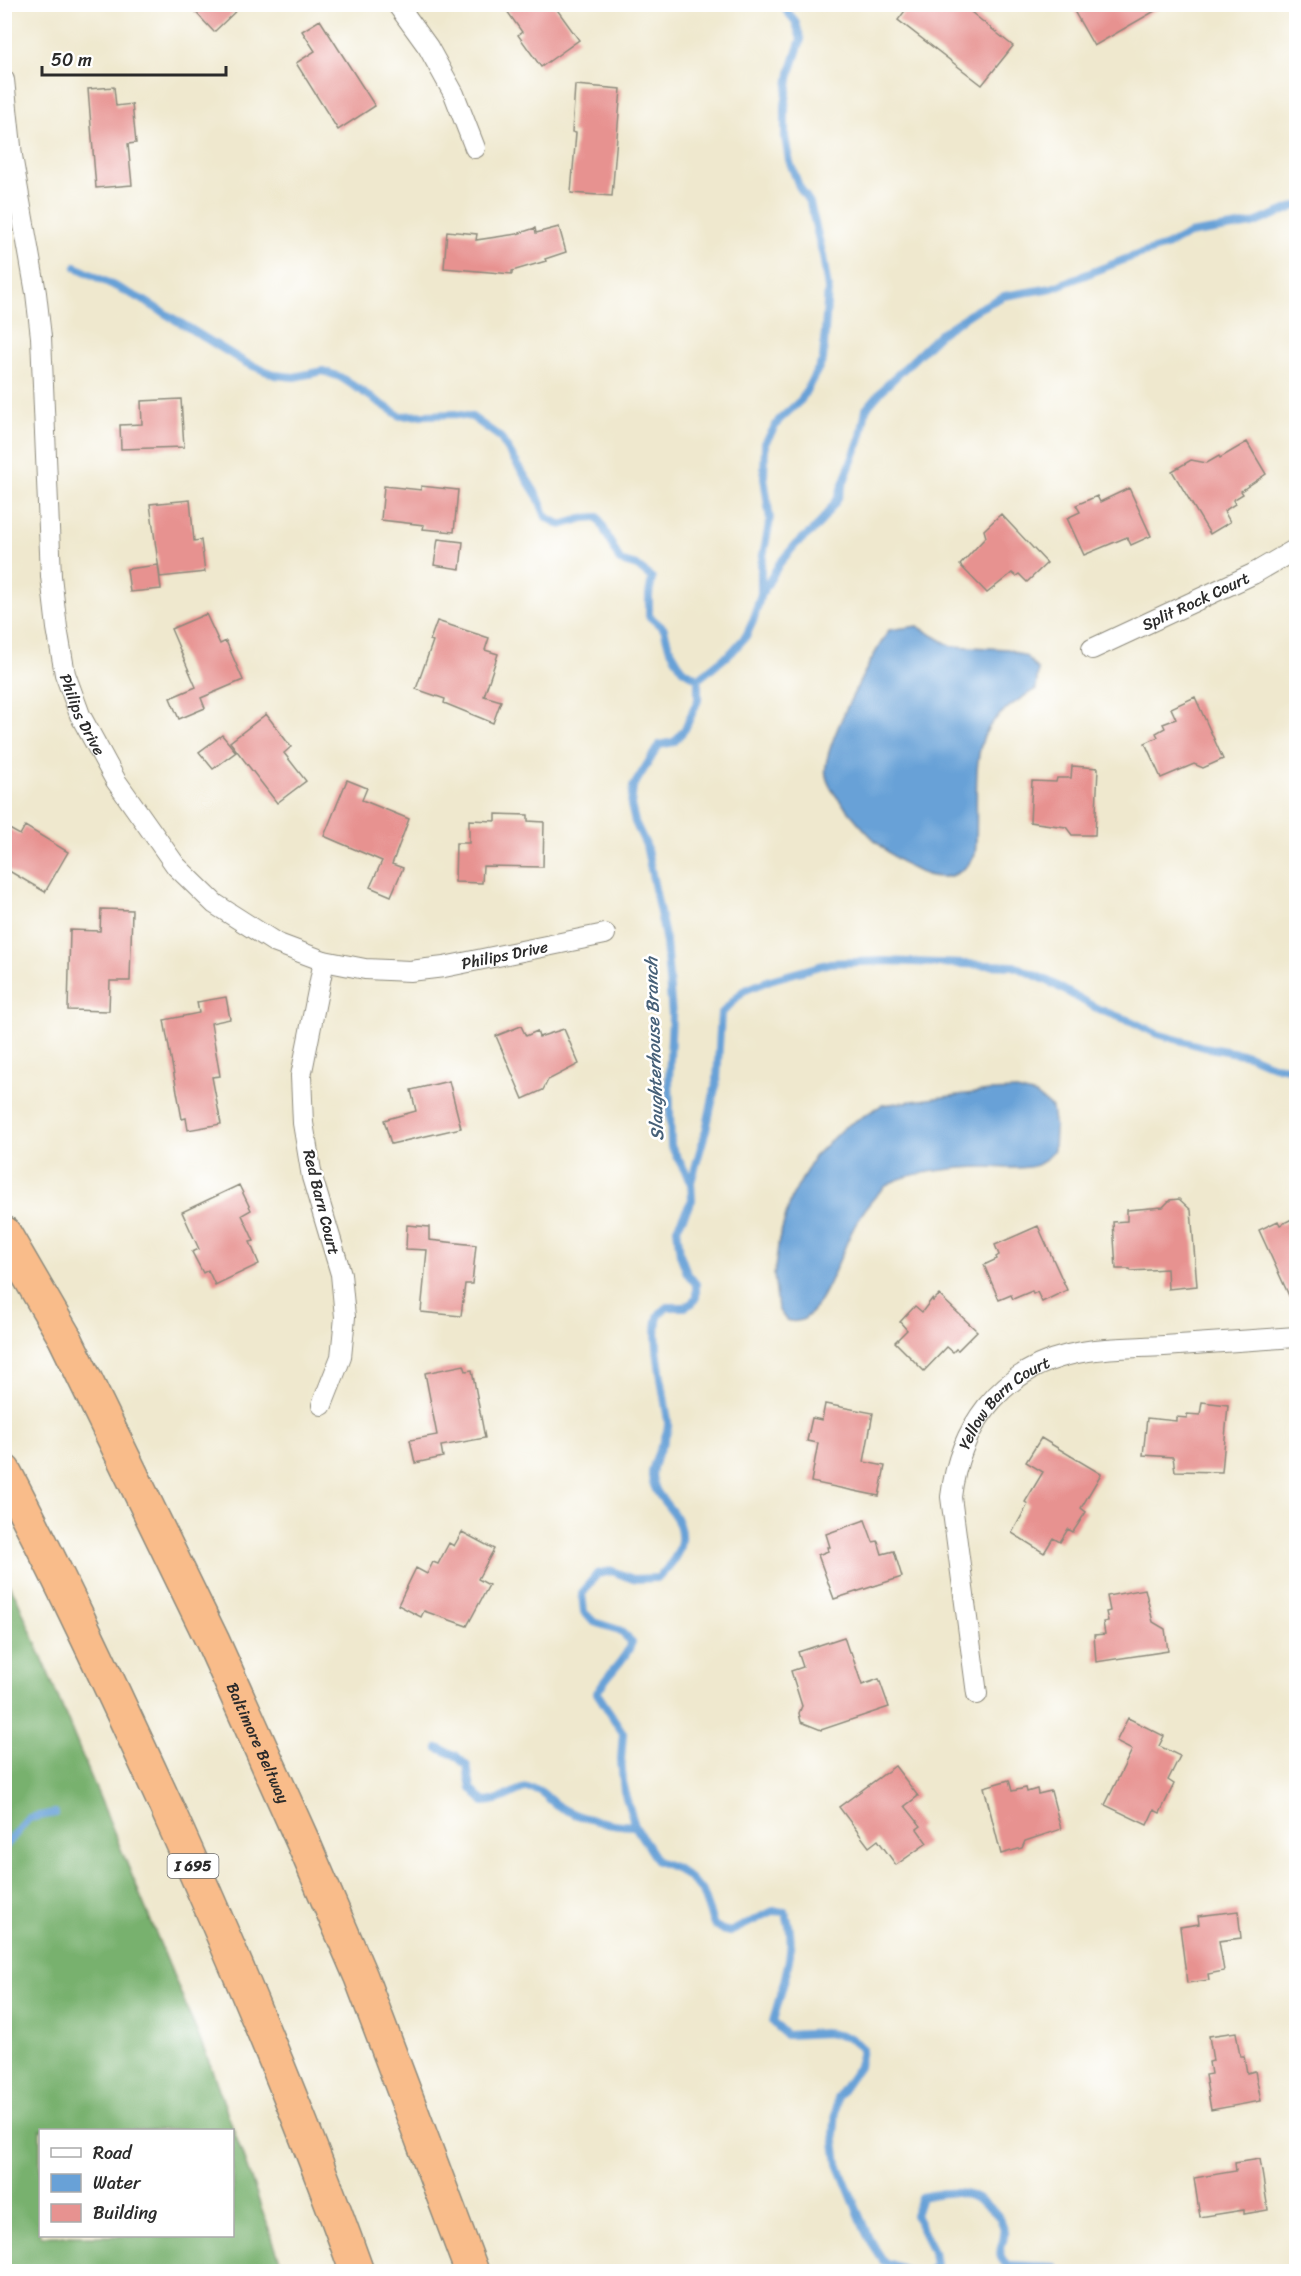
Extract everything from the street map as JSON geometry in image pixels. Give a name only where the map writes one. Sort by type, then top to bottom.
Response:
[{"type":"highway","name":"Baltimore Beltway","points":[[4,1233],[65,1338],[213,1642],[361,1977],[472,2271]]},
{"type":"highway","name":"I 695","points":[[4,1471],[120,1706],[209,1903],[272,2047],[325,2181],[357,2271]]},
{"type":"street","points":[[397,4],[428,47],[454,94],[475,148]]},
{"type":"street","name":"Philips Drive","points":[[4,80],[12,156],[40,326],[51,576],[57,628],[65,674],[80,715],[116,781],[176,866],[215,904],[276,943],[324,961],[365,969],[444,968],[605,934]]},
{"type":"street","name":"Split Rock Court","points":[[1092,649],[1253,574],[1296,549]]},
{"type":"street","name":"Red Barn Court","points":[[322,1405],[341,1357],[345,1317],[340,1274],[312,1177],[303,1123],[301,1076],[324,961]]},
{"type":"street","name":"Yellow Barn Court","points":[[977,1694],[951,1497],[954,1471],[965,1441],[986,1407],[1010,1382],[1040,1364],[1069,1354],[1110,1349],[1296,1337]]},
{"type":"green space","points":[[5,1578],[17,1598],[210,2064],[233,2129],[39,2129],[39,2237],[234,2237],[234,2131],[284,2271],[5,2271]]},
{"type":"water","points":[[917,626],[951,646],[1008,649],[1027,657],[1038,670],[1036,689],[999,716],[989,727],[983,739],[977,770],[975,855],[961,871],[945,877],[928,875],[910,868],[893,856],[862,827],[833,791],[826,776],[826,763],[839,725],[881,642],[889,630]]},
{"type":"water","points":[[1017,1090],[1036,1095],[1052,1108],[1055,1129],[1054,1150],[1046,1159],[1030,1167],[949,1169],[918,1174],[893,1182],[880,1192],[861,1215],[818,1304],[800,1321],[786,1320],[778,1309],[774,1275],[779,1239],[791,1199],[814,1157],[843,1128],[882,1105],[989,1091]]},
{"type":"building","points":[[188,4],[243,4],[214,32]]},
{"type":"building","points":[[502,4],[553,4],[579,40],[541,67],[518,35],[522,32]]},
{"type":"building","points":[[910,4],[961,4],[1013,46],[982,85],[898,20]]},
{"type":"building","points":[[1070,4],[1167,4],[1094,46]]},
{"type":"building","points":[[320,20],[375,106],[338,130],[296,63],[315,51],[302,31]]},
{"type":"building","points":[[575,85],[621,89],[612,196],[571,193],[576,133],[572,132]]},
{"type":"building","points":[[114,87],[116,106],[132,104],[136,143],[128,144],[132,185],[96,188],[88,89]]},
{"type":"building","points":[[559,227],[566,252],[545,259],[546,261],[512,271],[512,274],[444,268],[447,231],[477,234],[476,240],[517,234],[535,228],[536,233]]},
{"type":"building","points":[[181,399],[184,447],[121,449],[120,425],[142,424],[141,401]]},
{"type":"building","points":[[1247,442],[1266,474],[1241,491],[1243,494],[1233,500],[1235,504],[1224,511],[1230,522],[1210,534],[1172,471],[1191,460],[1207,463],[1219,456],[1220,458]]},
{"type":"building","points":[[384,486],[421,490],[421,486],[458,490],[454,532],[423,529],[424,525],[381,520]]},
{"type":"building","points":[[1129,488],[1151,536],[1131,545],[1127,537],[1084,555],[1067,518],[1080,512],[1076,505],[1097,496],[1100,502]]},
{"type":"building","points":[[190,500],[194,541],[201,540],[205,572],[160,577],[150,504]]},
{"type":"building","points":[[1001,514],[1047,563],[1027,582],[1019,574],[1016,576],[1012,573],[987,593],[960,565],[986,537],[984,530]]},
{"type":"building","points":[[438,539],[463,542],[460,569],[434,565]]},
{"type":"building","points":[[158,565],[161,589],[130,592],[127,569]]},
{"type":"building","points":[[206,614],[220,644],[226,641],[243,680],[201,698],[205,708],[179,719],[170,698],[196,687],[171,629]]},
{"type":"building","points":[[437,621],[489,638],[485,650],[498,654],[484,696],[501,701],[493,723],[444,703],[445,699],[416,689],[433,641],[430,640]]},
{"type":"building","points":[[1195,697],[1223,759],[1203,768],[1194,764],[1161,778],[1145,743],[1158,737],[1156,733],[1165,728],[1163,724],[1176,719],[1171,708]]},
{"type":"building","points":[[266,714],[291,747],[284,753],[306,781],[277,803],[230,742]]},
{"type":"building","points":[[222,735],[236,752],[213,769],[199,752]]},
{"type":"building","points":[[1072,766],[1098,768],[1095,835],[1072,835],[1066,827],[1030,822],[1032,781],[1056,782],[1057,778],[1071,778]]},
{"type":"building","points":[[347,780],[367,788],[362,800],[409,819],[392,864],[403,868],[391,896],[370,887],[382,861],[324,836]]},
{"type":"building","points":[[496,814],[528,815],[528,821],[544,822],[543,867],[483,866],[482,883],[455,882],[456,843],[469,843],[469,820],[496,821]]},
{"type":"building","points":[[4,826],[20,835],[25,826],[68,852],[45,892],[4,868]]},
{"type":"building","points":[[101,909],[132,910],[130,981],[110,981],[109,1011],[68,1010],[70,930],[100,931]]},
{"type":"building","points":[[226,997],[230,1019],[211,1023],[220,1076],[212,1077],[221,1124],[188,1130],[186,1118],[182,1119],[164,1020],[199,1013],[197,1002]]},
{"type":"building","points":[[521,1026],[526,1036],[537,1031],[539,1037],[564,1029],[579,1064],[548,1080],[543,1090],[523,1099],[496,1036]]},
{"type":"building","points":[[449,1081],[461,1128],[391,1144],[384,1120],[416,1111],[411,1090]]},
{"type":"building","points":[[239,1185],[251,1210],[242,1215],[254,1241],[250,1242],[259,1264],[215,1285],[208,1270],[203,1273],[192,1252],[199,1249],[182,1212]]},
{"type":"building","points":[[1179,1199],[1191,1210],[1197,1286],[1168,1289],[1167,1269],[1131,1271],[1130,1269],[1116,1269],[1113,1222],[1127,1221],[1127,1210],[1163,1207],[1170,1200]]},
{"type":"building","points":[[1296,1217],[1296,1311],[1259,1230],[1278,1221],[1280,1225]]},
{"type":"building","points":[[407,1225],[429,1227],[429,1240],[476,1245],[472,1284],[465,1284],[461,1316],[421,1312],[427,1250],[406,1249]]},
{"type":"building","points":[[1038,1226],[1067,1290],[1042,1302],[1037,1292],[1033,1294],[1032,1291],[1013,1299],[1011,1295],[999,1300],[984,1265],[997,1259],[999,1255],[995,1245]]},
{"type":"building","points":[[939,1295],[977,1331],[958,1350],[953,1352],[947,1347],[924,1371],[895,1342],[907,1330],[900,1322],[915,1306],[922,1312],[932,1299],[933,1301]]},
{"type":"building","points":[[464,1365],[466,1371],[472,1370],[485,1438],[441,1446],[443,1457],[415,1463],[410,1440],[437,1435],[425,1373]]},
{"type":"building","points":[[1202,1402],[1228,1405],[1222,1472],[1175,1471],[1173,1457],[1143,1455],[1147,1418],[1176,1421],[1176,1417],[1187,1418],[1187,1414],[1200,1415]]},
{"type":"building","points":[[825,1404],[873,1413],[864,1462],[885,1466],[879,1496],[811,1482],[818,1443],[807,1441],[812,1418],[822,1420]]},
{"type":"building","points":[[1041,1438],[1101,1474],[1081,1508],[1086,1512],[1073,1532],[1068,1529],[1060,1542],[1053,1538],[1044,1553],[1012,1533],[1028,1504],[1025,1502],[1043,1472],[1026,1462]]},
{"type":"building","points":[[865,1520],[873,1542],[878,1541],[882,1554],[894,1551],[902,1577],[834,1599],[818,1555],[828,1551],[827,1547],[830,1547],[826,1534]]},
{"type":"building","points":[[462,1532],[494,1549],[478,1579],[489,1585],[467,1626],[424,1611],[421,1617],[398,1605],[416,1568],[427,1574],[433,1562],[438,1564],[449,1543],[454,1546]]},
{"type":"building","points":[[1145,1589],[1153,1622],[1165,1629],[1168,1651],[1096,1662],[1094,1635],[1105,1634],[1103,1622],[1108,1621],[1106,1612],[1110,1611],[1107,1596]]},
{"type":"building","points":[[844,1637],[862,1685],[879,1679],[889,1707],[821,1730],[801,1722],[799,1713],[802,1706],[791,1671],[803,1667],[798,1652]]},
{"type":"building","points":[[1128,1718],[1164,1736],[1159,1746],[1180,1756],[1168,1780],[1174,1784],[1160,1813],[1154,1810],[1147,1825],[1105,1805],[1132,1750],[1116,1742]]},
{"type":"building","points":[[895,1766],[918,1796],[905,1806],[921,1826],[917,1829],[927,1843],[896,1865],[878,1840],[869,1847],[839,1807]]},
{"type":"building","points":[[1009,1780],[1012,1791],[1026,1788],[1027,1792],[1037,1789],[1038,1794],[1051,1791],[1061,1829],[1025,1841],[1022,1848],[1001,1854],[984,1787]]},
{"type":"building","points":[[1238,1911],[1241,1938],[1219,1941],[1224,1971],[1208,1974],[1209,1980],[1187,1983],[1180,1927],[1199,1924],[1198,1916]]},
{"type":"building","points":[[1236,2032],[1240,2056],[1244,2056],[1247,2073],[1255,2071],[1261,2101],[1211,2110],[1205,2075],[1211,2074],[1209,2062],[1213,2061],[1209,2036]]},
{"type":"building","points":[[1260,2159],[1268,2210],[1244,2214],[1244,2210],[1200,2217],[1194,2178],[1236,2171],[1235,2163]]},
{"type":"waterway","name":"Slaughterhouse Branch","points":[[781,4],[795,21],[801,39],[790,73],[785,106],[785,137],[789,160],[799,186],[810,203],[823,256],[828,289],[823,360],[801,400],[779,420],[765,443],[764,477],[770,520],[761,566],[761,594],[753,621],[746,636],[732,652],[698,679],[698,700],[685,729],[674,742],[659,745],[633,787],[631,805],[635,822],[646,845],[666,942],[672,1015],[669,1080],[671,1146],[691,1182],[692,1200],[677,1228],[680,1254],[687,1273],[696,1284],[696,1297],[685,1307],[667,1307],[660,1313],[656,1331],[668,1428],[652,1475],[656,1490],[677,1520],[680,1529],[680,1547],[672,1563],[658,1578],[633,1579],[612,1571],[597,1574],[582,1594],[584,1612],[594,1622],[619,1630],[632,1642],[625,1656],[597,1693],[623,1733],[621,1760],[624,1791],[635,1826],[657,1861],[678,1869],[701,1889],[714,1925],[722,1930],[730,1932],[773,1911],[785,1912],[791,1939],[790,1953],[773,2022],[786,2035],[827,2033],[851,2038],[862,2049],[859,2066],[837,2098],[834,2134],[838,2164],[869,2239],[884,2262],[912,2272]]},
{"type":"waterway","points":[[763,592],[779,564],[796,544],[817,527],[837,500],[861,436],[866,409],[886,386],[941,333],[978,309],[1004,296],[1052,288],[1166,246],[1189,234],[1252,224],[1296,206]]},
{"type":"waterway","points":[[76,267],[143,300],[246,363],[275,375],[294,377],[323,371],[340,377],[400,416],[455,414],[472,417],[500,437],[538,497],[546,517],[561,525],[584,518],[598,517],[620,561],[637,566],[652,578],[649,616],[664,629],[669,647],[682,669],[698,679]]},
{"type":"waterway","points":[[691,1182],[706,1130],[717,1079],[721,1014],[743,991],[770,980],[830,963],[885,961],[1014,966],[1048,981],[1098,1009],[1157,1034],[1204,1047],[1248,1055],[1274,1066],[1296,1069]]},
{"type":"waterway","points":[[438,1748],[455,1755],[467,1766],[471,1788],[484,1802],[532,1788],[540,1791],[558,1806],[585,1818],[635,1826]]},
{"type":"waterway","points":[[4,1848],[29,1818],[55,1813]]},
{"type":"waterway","name":"Slaughterhouse Branch","points":[[928,2272],[935,2265],[933,2251],[915,2215],[921,2197],[947,2193],[970,2196],[984,2203],[996,2214],[1004,2228],[1000,2253],[1006,2265],[1055,2267]]}]
